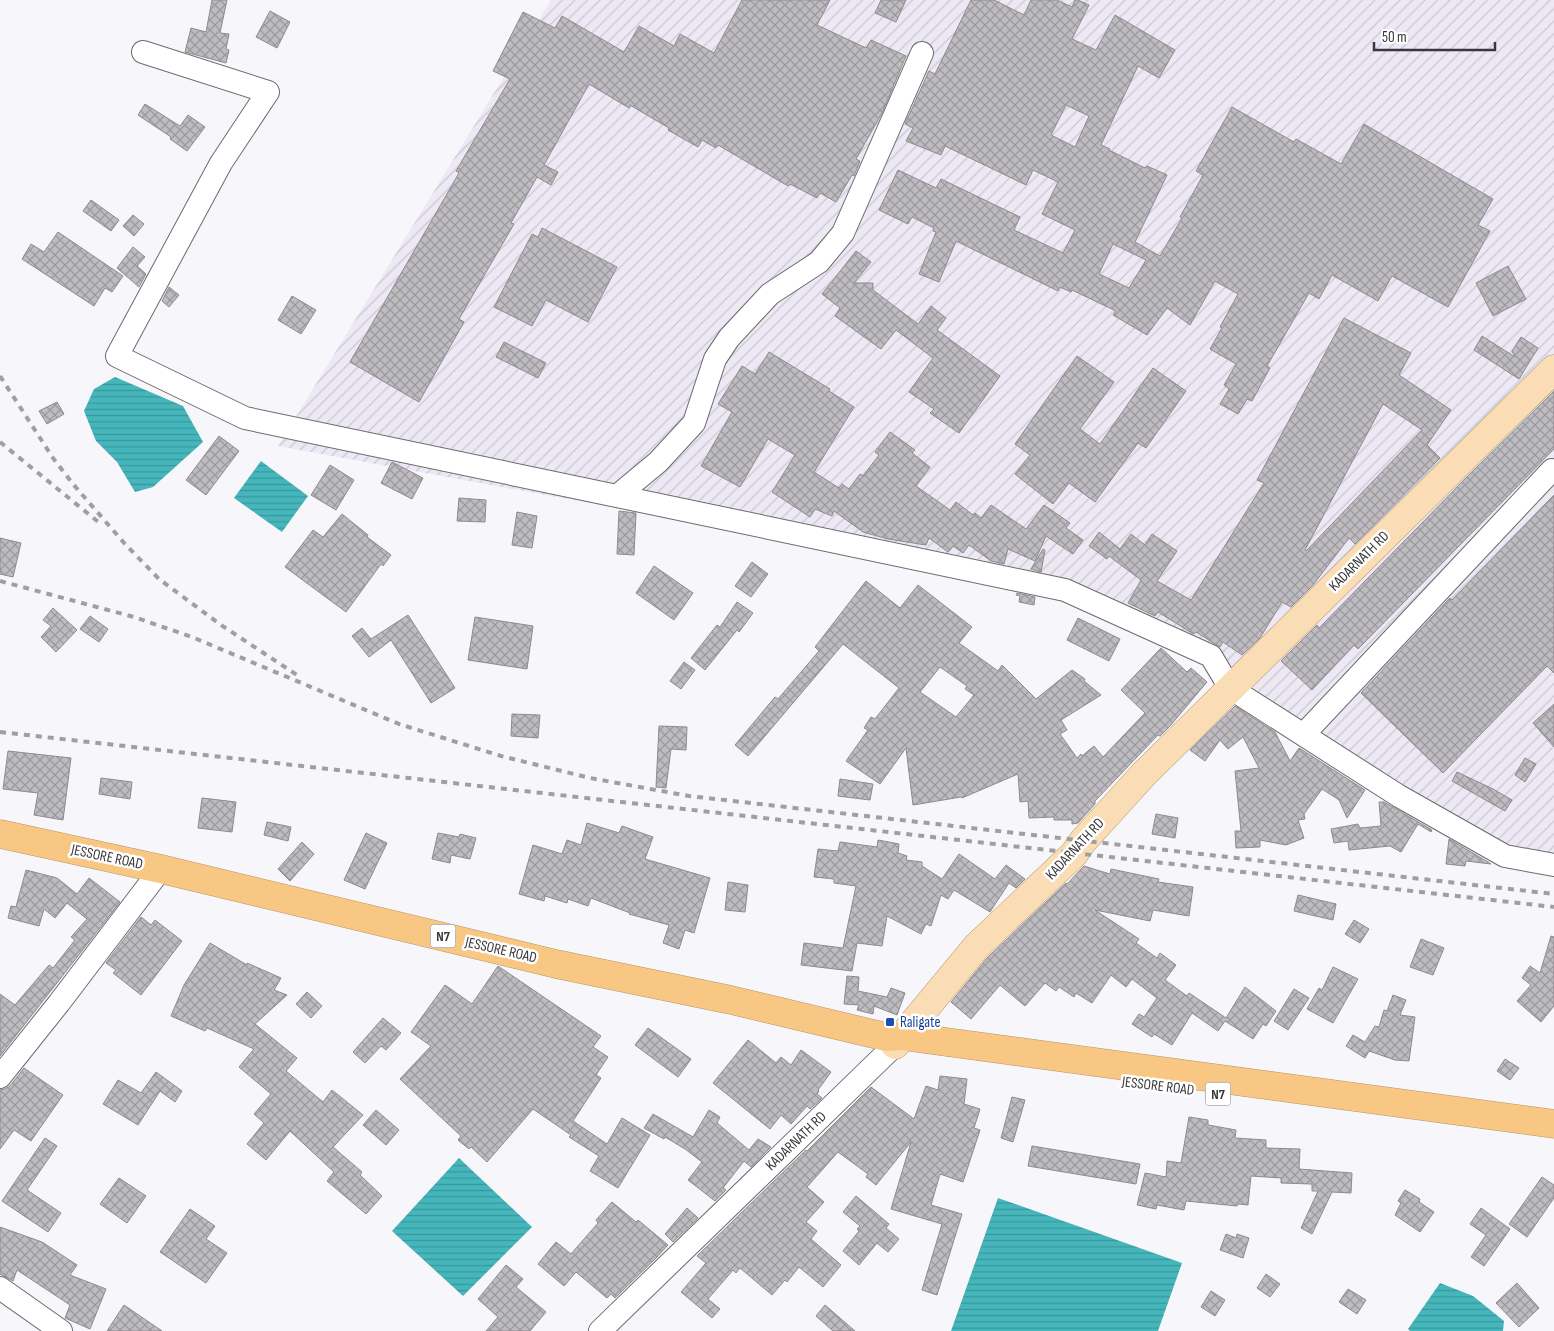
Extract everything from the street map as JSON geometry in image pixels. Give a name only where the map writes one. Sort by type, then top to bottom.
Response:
[{"type":"highway","name":"JESSORE ROAD","points":[[0,834],[160,869],[556,964],[731,1000],[894,1040],[1554,1124]]},
{"type":"highway","name":"JESSORE ROAD","points":[[894,1040],[915,1052],[971,1062],[1554,1138]]},
{"type":"main road","name":"KADARNATH RD","points":[[894,1040],[977,946],[1074,854],[1083,841],[1144,774],[1554,369]]},
{"type":"street","points":[[143,52],[268,92],[221,163],[117,356],[245,418],[1065,590],[1211,656],[1230,688],[1399,796],[1506,856],[1554,865]]},
{"type":"street","points":[[616,496],[658,462],[694,423],[715,359],[729,338],[770,294],[820,262],[843,233],[922,53]]},
{"type":"street","points":[[1304,734],[1552,470]]},
{"type":"street","points":[[0,1077],[59,1003],[160,869]]},
{"type":"street","name":"KADARNATH RD","points":[[600,1331],[894,1040]]},
{"type":"street","points":[[0,1288],[61,1331]]},
{"type":"shaded area","points":[[551,0],[1554,0],[1554,859],[1482,843],[1304,734],[1211,656],[1065,590],[278,446]]},
{"type":"water","points":[[115,377],[183,406],[203,442],[153,487],[135,492],[117,462],[96,441],[84,411],[94,389]]},
{"type":"water","points":[[261,461],[308,496],[282,532],[234,498]]},
{"type":"water","points":[[459,1158],[532,1227],[463,1296],[392,1231]]},
{"type":"water","points":[[998,1198],[1182,1263],[1158,1331],[951,1331]]},
{"type":"water","points":[[1440,1283],[1473,1296],[1504,1321],[1503,1331],[1410,1331],[1408,1329]]},
{"type":"building","points":[[212,0],[227,0],[220,33],[229,34],[226,49],[229,50],[226,63],[185,52],[191,28],[206,32]]},
{"type":"building","points":[[742,0],[830,0],[817,25],[866,48],[871,40],[906,56],[882,113],[856,159],[860,161],[854,176],[852,175],[836,202],[820,193],[817,198],[790,184],[788,186],[718,145],[716,148],[702,140],[698,147],[630,105],[629,108],[589,84],[544,165],[558,172],[551,185],[537,177],[511,223],[514,224],[459,319],[464,322],[419,402],[350,362],[459,173],[456,171],[510,79],[493,71],[523,12],[555,28],[562,16],[624,52],[639,26],[674,46],[680,34],[714,53]]},
{"type":"building","points":[[881,0],[906,0],[896,22],[875,13]]},
{"type":"building","points":[[971,0],[994,0],[1024,15],[1031,0],[1057,0],[1072,7],[1075,0],[1078,0],[1089,5],[1072,39],[1096,50],[1115,15],[1175,50],[1159,78],[1138,66],[1101,145],[1145,168],[1147,166],[1167,175],[1135,242],[1160,256],[1182,218],[1180,217],[1203,175],[1196,171],[1232,107],[1294,142],[1296,139],[1341,164],[1364,124],[1493,199],[1478,225],[1490,231],[1448,307],[1392,276],[1378,301],[1332,275],[1319,299],[1309,293],[1267,366],[1270,368],[1252,401],[1247,399],[1238,414],[1220,404],[1229,389],[1224,385],[1236,364],[1210,349],[1238,294],[1215,281],[1190,325],[1167,308],[1147,335],[1113,315],[1116,311],[1072,290],[1071,292],[1060,287],[1058,291],[956,241],[939,282],[919,274],[936,232],[933,231],[934,228],[912,217],[908,224],[879,210],[898,170],[936,188],[941,179],[1020,217],[1014,230],[1063,253],[1075,230],[1042,214],[1058,182],[1033,170],[1026,185],[945,146],[941,155],[906,141],[913,128],[905,124],[929,71],[935,74]],"holes":[[[1066,105],[1089,116],[1075,147],[1051,135]],[[1113,244],[1146,260],[1129,288],[1099,274]]]},
{"type":"building","points":[[270,11],[290,22],[277,48],[256,37]]},
{"type":"building","points":[[145,104],[180,126],[188,115],[205,127],[187,151],[170,139],[171,137],[138,115]]},
{"type":"building","points":[[91,200],[119,220],[111,231],[83,211]]},
{"type":"building","points":[[133,215],[144,224],[134,236],[123,226]]},
{"type":"building","points":[[542,228],[617,267],[588,322],[546,300],[532,326],[494,307],[532,234],[538,237]]},
{"type":"building","points":[[58,232],[123,276],[112,292],[105,288],[94,306],[22,259],[31,244],[44,252]]},
{"type":"building","points":[[133,247],[145,257],[137,266],[146,274],[139,287],[117,268]]},
{"type":"building","points":[[856,251],[871,262],[854,283],[873,283],[873,290],[918,324],[931,306],[946,318],[937,330],[1000,376],[959,433],[930,413],[934,409],[909,392],[933,358],[896,330],[881,349],[835,316],[840,308],[822,294]]},
{"type":"building","points":[[1508,266],[1526,299],[1493,316],[1476,283]]},
{"type":"building","points":[[169,287],[179,295],[169,307],[162,301]]},
{"type":"building","points":[[292,296],[316,310],[301,334],[278,320]]},
{"type":"building","points":[[1344,318],[1411,353],[1399,375],[1451,410],[1427,445],[1440,458],[1355,544],[1349,538],[1313,585],[1291,607],[1282,602],[1260,638],[1242,655],[1223,642],[1220,647],[1196,632],[1194,634],[1190,632],[1158,612],[1155,616],[1128,603],[1141,580],[1109,556],[1107,559],[1089,546],[1099,532],[1120,549],[1131,534],[1145,545],[1152,534],[1177,551],[1157,581],[1191,600],[1264,483],[1257,480]],"holes":[[[1383,404],[1422,430],[1306,551]]]},
{"type":"building","points":[[1482,336],[1515,357],[1512,351],[1521,337],[1538,348],[1519,379],[1474,350]]},
{"type":"building","points":[[504,342],[546,363],[538,378],[496,357]]},
{"type":"building","points":[[769,352],[830,389],[829,391],[854,407],[814,472],[839,488],[842,484],[849,489],[860,474],[863,476],[879,455],[875,452],[890,432],[915,450],[912,453],[930,467],[916,486],[950,510],[956,502],[973,515],[975,513],[981,518],[991,505],[1026,529],[1044,505],[1070,523],[1066,528],[1083,540],[1073,554],[1046,536],[1035,561],[1008,549],[1004,564],[991,561],[969,545],[963,553],[953,546],[948,552],[929,538],[926,545],[888,539],[863,532],[834,511],[832,516],[815,509],[810,517],[772,492],[795,455],[768,439],[740,487],[701,466],[732,412],[718,404],[742,366],[755,374]]},
{"type":"building","points":[[1077,356],[1114,382],[1080,429],[1100,444],[1153,368],[1186,391],[1146,448],[1138,443],[1095,502],[1069,483],[1053,504],[1015,474],[1030,455],[1015,444]]},
{"type":"building","points":[[1554,391],[1554,449],[1358,649],[1354,645],[1312,690],[1281,661],[1317,625],[1319,628]]},
{"type":"building","points":[[57,402],[64,414],[47,424],[39,411]]},
{"type":"building","points":[[219,436],[239,451],[206,495],[186,480]]},
{"type":"building","points":[[392,462],[423,478],[412,499],[381,483]]},
{"type":"building","points":[[330,465],[354,480],[336,510],[311,495]]},
{"type":"building","points":[[1554,495],[1554,673],[1547,666],[1443,773],[1361,693],[1450,598],[1452,600]]},
{"type":"building","points":[[459,498],[486,500],[485,522],[457,521]]},
{"type":"building","points":[[619,511],[636,513],[634,555],[617,554]]},
{"type":"building","points":[[517,512],[537,516],[532,548],[512,545]]},
{"type":"building","points":[[342,514],[368,535],[367,537],[391,555],[383,566],[381,564],[346,612],[285,567],[313,530],[323,537]]},
{"type":"building","points":[[0,538],[21,543],[13,577],[0,574]]},
{"type":"building","points":[[1043,549],[1045,550],[1041,572],[1031,569]]},
{"type":"building","points":[[752,562],[768,574],[751,597],[735,586]]},
{"type":"building","points":[[654,566],[693,593],[674,620],[636,593]]},
{"type":"building","points":[[866,581],[900,608],[918,585],[972,627],[959,643],[998,671],[1002,665],[1036,699],[1072,670],[1085,679],[1084,681],[1101,695],[1061,720],[1067,730],[1060,734],[1077,758],[1094,746],[1103,757],[1145,713],[1121,690],[1161,648],[1187,672],[1191,668],[1207,682],[1170,726],[1160,736],[1158,735],[1095,801],[1095,804],[1078,823],[1072,824],[1072,820],[1054,820],[1054,817],[1029,818],[1028,801],[1020,802],[1018,774],[962,798],[913,805],[906,748],[880,784],[846,761],[868,730],[864,728],[871,717],[875,719],[899,688],[843,644],[748,756],[735,745],[775,697],[778,699],[819,651],[815,647]],"holes":[[[940,667],[967,686],[965,689],[974,695],[956,717],[920,692]]]},
{"type":"building","points":[[1017,593],[1035,597],[1034,605],[1019,602],[1020,596],[1016,595]]},
{"type":"building","points":[[737,602],[753,613],[739,632],[737,630],[705,670],[691,658],[717,625],[720,627]]},
{"type":"building","points":[[53,608],[77,630],[56,652],[41,637],[51,626],[43,620]]},
{"type":"building","points":[[408,615],[455,688],[431,703],[391,640],[369,657],[352,636],[362,628],[371,639]]},
{"type":"building","points":[[90,616],[108,629],[99,642],[80,629]]},
{"type":"building","points":[[475,617],[533,626],[527,669],[468,660]]},
{"type":"building","points":[[1078,618],[1120,639],[1109,661],[1067,640]]},
{"type":"building","points":[[684,662],[695,670],[681,689],[670,681]]},
{"type":"building","points":[[1554,704],[1554,747],[1533,723]]},
{"type":"building","points":[[1235,706],[1275,732],[1290,761],[1299,748],[1365,790],[1347,818],[1339,800],[1322,789],[1304,814],[1305,819],[1298,820],[1304,838],[1286,845],[1260,840],[1260,847],[1236,848],[1235,831],[1241,831],[1235,771],[1259,768],[1243,737],[1228,749],[1220,740],[1205,761],[1190,750]]},
{"type":"building","points":[[512,714],[540,715],[538,738],[511,736]]},
{"type":"building","points":[[659,726],[687,727],[686,750],[671,749],[666,788],[656,787]]},
{"type":"building","points":[[8,751],[71,758],[63,820],[34,815],[38,793],[3,789]]},
{"type":"building","points":[[1525,758],[1536,764],[1525,782],[1515,775]]},
{"type":"building","points":[[1457,772],[1512,800],[1505,811],[1452,781]]},
{"type":"building","points":[[101,778],[132,782],[130,799],[99,794]]},
{"type":"building","points":[[840,779],[873,784],[870,800],[838,796]]},
{"type":"building","points":[[202,798],[236,802],[232,832],[198,828]]},
{"type":"building","points":[[1379,802],[1384,802],[1432,830],[1431,832],[1418,824],[1401,852],[1390,846],[1349,850],[1348,841],[1334,843],[1331,829],[1358,824],[1360,828],[1381,826]]},
{"type":"building","points":[[1156,814],[1178,818],[1175,838],[1152,834]]},
{"type":"building","points":[[267,822],[291,827],[288,841],[264,835]]},
{"type":"building","points":[[587,823],[619,833],[622,826],[653,837],[645,859],[710,878],[694,933],[685,930],[679,949],[663,943],[669,925],[629,914],[591,898],[588,906],[568,899],[567,903],[545,896],[544,901],[519,894],[533,845],[562,854],[567,840],[581,845]]},
{"type":"building","points":[[366,833],[387,843],[365,889],[344,880]]},
{"type":"building","points":[[438,833],[459,837],[460,834],[476,838],[470,859],[451,855],[450,863],[432,859]]},
{"type":"building","points":[[1449,839],[1491,864],[1466,861],[1465,866],[1446,864]]},
{"type":"building","points":[[878,840],[899,844],[898,853],[907,856],[906,860],[922,862],[922,866],[942,879],[959,854],[995,879],[1006,865],[1025,879],[1016,888],[1009,883],[990,912],[954,890],[948,899],[941,895],[931,926],[926,924],[921,934],[887,916],[882,946],[857,943],[852,971],[801,965],[804,943],[843,948],[856,886],[834,883],[834,879],[814,877],[818,849],[838,851],[840,842],[877,847]]},
{"type":"building","points":[[302,842],[314,854],[290,881],[278,869]]},
{"type":"building","points":[[1084,866],[1110,874],[1111,869],[1159,879],[1158,882],[1193,887],[1189,916],[1153,910],[1150,921],[1095,910],[1139,939],[1136,943],[1157,958],[1160,953],[1176,965],[1165,980],[1187,996],[1189,993],[1226,1018],[1245,987],[1276,1011],[1266,1026],[1263,1024],[1253,1039],[1225,1021],[1218,1031],[1192,1013],[1172,1045],[1154,1034],[1152,1037],[1132,1024],[1139,1014],[1144,1017],[1157,998],[1132,979],[1126,987],[1111,975],[1092,1003],[1076,993],[1074,997],[1059,987],[1056,991],[1045,983],[1025,1006],[1000,985],[971,1019],[951,1002],[988,957]]},
{"type":"building","points":[[26,870],[57,878],[77,894],[89,878],[120,902],[0,1056],[0,994],[15,1005],[49,965],[53,968],[75,940],[71,937],[87,919],[67,903],[55,918],[44,909],[39,926],[8,918],[11,906],[16,907]]},
{"type":"building","points":[[728,882],[748,885],[745,912],[725,910]]},
{"type":"building","points":[[1298,895],[1336,904],[1333,920],[1294,911]]},
{"type":"building","points":[[141,917],[151,925],[155,920],[182,941],[141,995],[113,973],[116,970],[106,963]]},
{"type":"building","points":[[1354,920],[1369,929],[1360,943],[1345,934]]},
{"type":"building","points":[[1551,936],[1554,937],[1554,1006],[1541,1022],[1517,1001],[1531,985],[1522,978],[1530,966],[1540,973]]},
{"type":"building","points":[[1421,939],[1444,948],[1433,975],[1410,967]]},
{"type":"building","points":[[210,943],[247,965],[247,963],[281,978],[274,990],[287,995],[255,1024],[297,1058],[286,1071],[323,1102],[332,1090],[363,1115],[333,1147],[362,1172],[360,1175],[382,1196],[366,1214],[327,1181],[334,1172],[290,1131],[266,1160],[247,1144],[264,1123],[254,1114],[271,1094],[239,1067],[254,1049],[207,1028],[205,1031],[171,1016],[184,985]]},
{"type":"building","points":[[498,966],[601,1036],[593,1047],[608,1057],[596,1075],[601,1078],[573,1121],[607,1144],[622,1118],[650,1135],[618,1188],[590,1171],[599,1156],[569,1137],[571,1135],[533,1109],[487,1162],[471,1147],[469,1149],[458,1140],[461,1136],[400,1079],[431,1046],[411,1032],[445,985],[472,1004]]},
{"type":"building","points":[[1333,967],[1358,979],[1333,1023],[1307,1009],[1319,988],[1322,990]]},
{"type":"building","points":[[847,976],[859,977],[858,991],[887,997],[891,988],[905,993],[897,1015],[874,1006],[873,1014],[857,1010],[859,1005],[844,1004]]},
{"type":"building","points":[[1294,989],[1309,998],[1288,1030],[1274,1021]]},
{"type":"building","points":[[307,992],[322,1006],[311,1018],[296,1004]]},
{"type":"building","points":[[1393,995],[1406,1000],[1400,1015],[1415,1017],[1409,1061],[1395,1060],[1369,1051],[1365,1058],[1346,1046],[1353,1035],[1365,1042],[1375,1026],[1379,1027],[1384,1010],[1387,1011]]},
{"type":"building","points":[[383,1018],[401,1033],[386,1050],[381,1046],[365,1063],[353,1052]]},
{"type":"building","points":[[648,1028],[691,1059],[678,1077],[635,1045]]},
{"type":"building","points":[[748,1040],[776,1063],[781,1057],[791,1065],[801,1050],[831,1072],[818,1090],[817,1094],[822,1098],[810,1109],[807,1106],[791,1124],[781,1115],[770,1129],[713,1083]]},
{"type":"building","points":[[1505,1059],[1519,1068],[1510,1080],[1497,1071]]},
{"type":"building","points":[[24,1068],[63,1095],[31,1141],[14,1130],[0,1149],[0,1090],[10,1086]]},
{"type":"building","points":[[156,1072],[182,1091],[175,1102],[160,1091],[138,1125],[103,1104],[118,1080],[141,1093]]},
{"type":"building","points":[[940,1076],[967,1079],[964,1104],[980,1109],[974,1128],[980,1130],[963,1182],[940,1174],[931,1205],[962,1214],[937,1295],[922,1290],[942,1224],[891,1209],[911,1142],[876,1185],[866,1177],[868,1174],[838,1152],[807,1187],[824,1202],[806,1222],[817,1231],[811,1239],[841,1265],[823,1287],[799,1267],[787,1282],[785,1280],[772,1295],[740,1268],[736,1273],[733,1270],[708,1299],[720,1309],[712,1318],[681,1292],[706,1263],[697,1256],[871,1087],[914,1119],[926,1086],[938,1090]]},
{"type":"building","points":[[1012,1097],[1025,1100],[1013,1142],[1001,1138]]},
{"type":"building","points":[[376,1110],[399,1130],[386,1145],[363,1125]]},
{"type":"building","points":[[709,1110],[720,1117],[717,1123],[749,1150],[758,1139],[771,1147],[751,1167],[744,1161],[723,1188],[726,1190],[715,1201],[688,1180],[702,1162],[665,1137],[664,1139],[644,1128],[653,1114],[693,1137]]},
{"type":"building","points":[[1189,1117],[1208,1120],[1208,1125],[1236,1130],[1235,1138],[1266,1140],[1266,1148],[1300,1149],[1299,1169],[1352,1173],[1351,1193],[1332,1192],[1312,1234],[1301,1228],[1318,1191],[1312,1191],[1312,1184],[1281,1183],[1281,1178],[1251,1176],[1248,1205],[1238,1204],[1237,1206],[1186,1201],[1184,1210],[1157,1205],[1156,1209],[1137,1205],[1145,1173],[1166,1177],[1167,1161],[1181,1163]]},
{"type":"building","points":[[45,1138],[57,1146],[27,1190],[61,1213],[48,1232],[2,1201]]},
{"type":"building","points":[[1032,1146],[1140,1164],[1136,1184],[1028,1166]]},
{"type":"building","points":[[1542,1177],[1554,1185],[1554,1198],[1527,1237],[1509,1224]]},
{"type":"building","points":[[119,1178],[146,1196],[127,1223],[100,1204]]},
{"type":"building","points":[[1405,1190],[1420,1199],[1419,1202],[1434,1212],[1420,1232],[1395,1215],[1401,1203],[1398,1201]]},
{"type":"building","points":[[856,1196],[889,1224],[886,1228],[899,1239],[888,1252],[877,1243],[859,1265],[843,1251],[859,1231],[857,1229],[860,1226],[843,1212]]},
{"type":"building","points":[[612,1202],[636,1222],[638,1220],[668,1245],[615,1298],[611,1294],[607,1298],[576,1272],[564,1286],[538,1264],[556,1242],[571,1254],[598,1223],[596,1220]]},
{"type":"building","points":[[687,1208],[698,1218],[673,1242],[665,1234]]},
{"type":"building","points":[[1481,1208],[1510,1229],[1484,1266],[1471,1257],[1486,1235],[1470,1224]]},
{"type":"building","points":[[190,1209],[215,1226],[206,1239],[227,1253],[206,1283],[160,1252]]},
{"type":"building","points":[[0,1227],[42,1242],[77,1265],[70,1275],[106,1289],[90,1329],[65,1318],[70,1305],[17,1270],[13,1281],[0,1274]]},
{"type":"building","points":[[1226,1234],[1236,1238],[1237,1234],[1249,1238],[1243,1258],[1220,1250]]},
{"type":"building","points":[[506,1265],[523,1279],[516,1287],[546,1312],[530,1331],[486,1331],[498,1317],[478,1299]]},
{"type":"building","points":[[1266,1274],[1280,1284],[1270,1297],[1257,1288]]},
{"type":"building","points":[[1517,1283],[1539,1308],[1519,1327],[1496,1303]]},
{"type":"building","points":[[1348,1289],[1366,1300],[1357,1314],[1339,1302]]},
{"type":"building","points":[[1211,1291],[1225,1300],[1215,1316],[1201,1307]]},
{"type":"building","points":[[124,1305],[162,1331],[107,1331]]},
{"type":"building","points":[[825,1305],[855,1331],[833,1331],[816,1316]]},
{"type":"railway","points":[[0,376],[53,458],[73,484],[125,544],[159,579],[221,625],[297,675]]},
{"type":"railway","points":[[0,442],[102,525]]},
{"type":"railway","points":[[0,581],[134,617],[192,637],[399,724],[501,756],[590,778],[689,796],[1554,894]]},
{"type":"railway","points":[[0,732],[1554,907]]},
{"type":"place","name":"Raligate","points":[[890,1022]]}]
